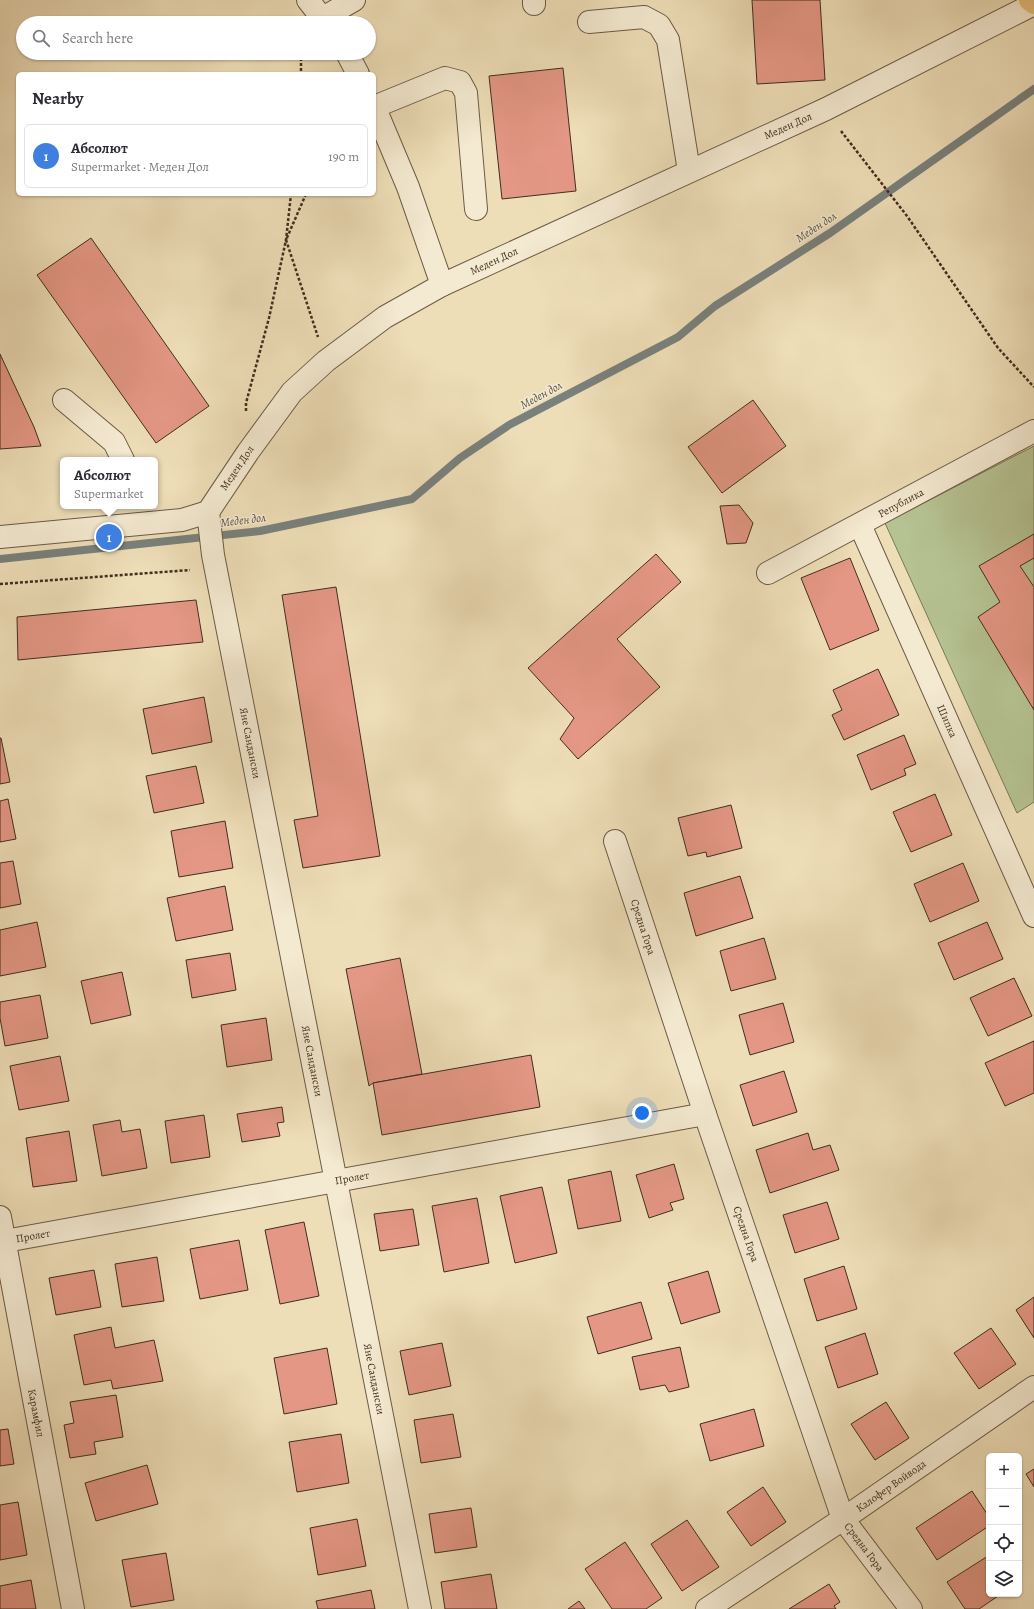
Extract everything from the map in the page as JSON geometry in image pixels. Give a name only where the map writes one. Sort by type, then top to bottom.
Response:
[{"type":"main road","points":[[1030,0],[1034,3]]},
{"type":"street","points":[[308,0],[320,16]]},
{"type":"street","points":[[330,16],[350,1]]},
{"type":"street","name":"Меден Дол","points":[[209,520],[248,452],[292,392],[326,362],[385,317],[442,285],[826,109],[1034,3]]},
{"type":"street","points":[[589,22],[644,17],[659,26],[668,40],[689,171]]},
{"type":"street","points":[[351,60],[357,72]]},
{"type":"street","points":[[376,105],[445,78],[460,82],[466,93],[476,209]]},
{"type":"street","points":[[376,111],[408,187],[442,285]]},
{"type":"street","points":[[64,400],[114,442],[122,457]]},
{"type":"street","name":"Република","points":[[768,574],[1034,431]]},
{"type":"street","points":[[0,537],[148,515],[182,520],[209,520]]},
{"type":"street","name":"Яне Сандански","points":[[209,520],[215,562],[420,1609]]},
{"type":"street","name":"Шипка","points":[[860,525],[1034,916]]},
{"type":"street","name":"Средна Гора","points":[[615,841],[704,1114],[843,1519],[911,1609]]},
{"type":"street","name":"Пролет","points":[[2,1241],[704,1114]]},
{"type":"street","name":"Карамфил","points":[[0,1217],[2,1241],[73,1609]]},
{"type":"street","name":"Калофер Войвода","points":[[707,1609],[843,1519],[1034,1387]]},
{"type":"path","points":[[301,60],[301,72]]},
{"type":"path","points":[[826,109],[907,216],[998,348],[1034,387]]},
{"type":"path","points":[[248,452],[246,403],[269,318],[286,240],[291,196]]},
{"type":"path","points":[[305,196],[286,240],[326,362]]},
{"type":"path","points":[[0,584],[215,562]]},
{"type":"green space","points":[[1034,446],[1034,802],[1017,813],[885,523]]},
{"type":"building","points":[[752,0],[820,0],[825,80],[757,84]]},
{"type":"building","points":[[563,68],[576,191],[502,199],[489,76]]},
{"type":"building","points":[[91,238],[209,406],[156,443],[37,275]]},
{"type":"building","points":[[0,354],[34,427],[41,446],[0,449]]},
{"type":"building","points":[[753,400],[786,446],[722,493],[688,447]]},
{"type":"building","points":[[739,505],[753,523],[746,543],[727,544],[720,506]]},
{"type":"building","points":[[1034,534],[1034,558],[1020,566],[1034,587],[1034,710],[978,617],[1000,602],[979,566]]},
{"type":"building","points":[[656,554],[681,582],[617,639],[660,687],[578,759],[560,739],[574,718],[528,668]]},
{"type":"building","points":[[850,558],[879,630],[830,650],[801,578]]},
{"type":"building","points":[[336,587],[380,856],[303,868],[294,820],[318,816],[282,595]]},
{"type":"building","points":[[196,600],[203,642],[18,660],[17,617]]},
{"type":"building","points":[[878,669],[899,715],[844,740],[832,715],[842,710],[833,690]]},
{"type":"building","points":[[204,697],[212,742],[152,754],[143,709]]},
{"type":"building","points":[[904,735],[916,764],[904,769],[906,775],[871,790],[857,755]]},
{"type":"building","points":[[0,738],[10,782],[0,784]]},
{"type":"building","points":[[196,766],[204,803],[154,813],[146,776]]},
{"type":"building","points":[[935,794],[952,835],[911,852],[893,812]]},
{"type":"building","points":[[8,799],[16,839],[0,842],[0,801]]},
{"type":"building","points":[[731,805],[742,848],[707,857],[706,852],[688,856],[678,818]]},
{"type":"building","points":[[225,821],[233,868],[179,877],[171,831]]},
{"type":"building","points":[[13,861],[21,904],[0,908],[0,863]]},
{"type":"building","points":[[963,863],[979,901],[930,922],[914,884]]},
{"type":"building","points":[[740,876],[753,918],[696,936],[684,893]]},
{"type":"building","points":[[225,886],[233,930],[176,941],[167,898]]},
{"type":"building","points":[[37,922],[46,967],[0,976],[0,930]]},
{"type":"building","points":[[987,922],[1003,959],[954,980],[938,943]]},
{"type":"building","points":[[764,938],[776,979],[731,991],[720,951]]},
{"type":"building","points":[[230,953],[236,990],[192,998],[186,960]]},
{"type":"building","points":[[400,958],[422,1074],[373,1083],[369,1086],[346,969]]},
{"type":"building","points":[[122,972],[131,1015],[91,1024],[81,981]]},
{"type":"building","points":[[1014,978],[1032,1016],[988,1036],[970,998]]},
{"type":"building","points":[[40,995],[48,1038],[5,1046],[0,1018],[0,1002]]},
{"type":"building","points":[[783,1003],[794,1042],[750,1055],[739,1015]]},
{"type":"building","points":[[266,1018],[272,1060],[227,1067],[221,1025]]},
{"type":"building","points":[[1034,1041],[1034,1093],[1005,1106],[985,1063]]},
{"type":"building","points":[[531,1055],[540,1107],[382,1135],[373,1083]]},
{"type":"building","points":[[60,1056],[69,1101],[19,1110],[10,1066]]},
{"type":"building","points":[[784,1071],[797,1112],[753,1126],[740,1085]]},
{"type":"building","points":[[282,1107],[284,1122],[277,1123],[280,1136],[242,1142],[237,1114]]},
{"type":"building","points":[[204,1115],[210,1157],[171,1163],[165,1121]]},
{"type":"building","points":[[120,1120],[122,1132],[140,1129],[147,1168],[102,1176],[93,1125]]},
{"type":"building","points":[[69,1131],[77,1181],[33,1187],[26,1138]]},
{"type":"building","points":[[808,1133],[813,1150],[830,1145],[839,1170],[770,1193],[756,1150]]},
{"type":"building","points":[[674,1164],[684,1199],[670,1203],[673,1210],[649,1218],[636,1175]]},
{"type":"building","points":[[611,1171],[621,1221],[578,1229],[568,1180]]},
{"type":"building","points":[[542,1187],[557,1253],[515,1263],[500,1196]]},
{"type":"building","points":[[477,1198],[489,1263],[444,1272],[432,1206]]},
{"type":"building","points":[[827,1202],[839,1239],[795,1253],[783,1215]]},
{"type":"building","points":[[413,1209],[419,1245],[380,1251],[374,1214]]},
{"type":"building","points":[[304,1222],[319,1296],[280,1304],[265,1230]]},
{"type":"building","points":[[239,1240],[248,1290],[200,1299],[190,1249]]},
{"type":"building","points":[[157,1257],[164,1301],[122,1307],[115,1264]]},
{"type":"building","points":[[844,1266],[857,1309],[817,1321],[804,1279]]},
{"type":"building","points":[[94,1270],[101,1307],[56,1315],[49,1278]]},
{"type":"building","points":[[708,1271],[720,1312],[681,1324],[668,1283]]},
{"type":"building","points":[[1034,1297],[1034,1338],[1016,1310]]},
{"type":"building","points":[[641,1302],[652,1339],[598,1354],[587,1317]]},
{"type":"building","points":[[111,1327],[115,1348],[154,1340],[163,1381],[113,1389],[111,1380],[84,1385],[74,1335]]},
{"type":"building","points":[[991,1328],[1016,1364],[979,1389],[954,1353]]},
{"type":"building","points":[[865,1333],[878,1374],[838,1388],[825,1347]]},
{"type":"building","points":[[442,1343],[451,1386],[409,1395],[400,1351]]},
{"type":"building","points":[[680,1347],[689,1387],[669,1392],[665,1385],[640,1390],[632,1357]]},
{"type":"building","points":[[327,1348],[337,1404],[284,1414],[274,1358]]},
{"type":"building","points":[[116,1395],[123,1437],[94,1442],[96,1454],[70,1458],[64,1425],[74,1423],[70,1402]]},
{"type":"building","points":[[886,1402],[909,1438],[875,1460],[851,1424]]},
{"type":"building","points":[[754,1409],[764,1446],[710,1461],[700,1424]]},
{"type":"building","points":[[453,1414],[461,1457],[421,1463],[414,1420]]},
{"type":"building","points":[[8,1429],[14,1464],[0,1466],[0,1430]]},
{"type":"building","points":[[341,1434],[349,1483],[297,1492],[289,1442]]},
{"type":"building","points":[[147,1465],[158,1504],[96,1521],[85,1483]]},
{"type":"building","points":[[1034,1469],[1034,1487],[1026,1474]]},
{"type":"building","points":[[763,1487],[786,1522],[751,1546],[727,1512]]},
{"type":"building","points":[[972,1491],[986,1512],[986,1528],[937,1560],[916,1528]]},
{"type":"building","points":[[18,1502],[27,1555],[0,1560],[0,1505]]},
{"type":"building","points":[[471,1508],[477,1547],[435,1553],[429,1514]]},
{"type":"building","points":[[357,1519],[366,1566],[318,1575],[310,1528]]},
{"type":"building","points":[[687,1520],[719,1567],[682,1591],[651,1544]]},
{"type":"building","points":[[625,1542],[662,1598],[646,1609],[612,1609],[585,1569]]},
{"type":"building","points":[[166,1553],[174,1600],[131,1607],[122,1560]]},
{"type":"building","points":[[986,1557],[986,1597],[997,1597],[979,1609],[965,1609],[947,1582]]},
{"type":"building","points":[[491,1574],[497,1609],[445,1609],[441,1582]]},
{"type":"building","points":[[31,1580],[36,1609],[0,1609],[0,1586]]},
{"type":"building","points":[[829,1584],[840,1602],[834,1606],[836,1609],[789,1609]]},
{"type":"building","points":[[371,1590],[375,1609],[318,1609],[316,1601]]},
{"type":"building","points":[[579,1601],[585,1609],[568,1609]]},
{"type":"waterway","name":"Меден дол","points":[[0,559],[260,531],[412,499],[460,458],[509,425],[678,337],[715,306],[830,233],[1034,89]]},
{"type":"place","name":"Абсолют","points":[[109,537]]}]
